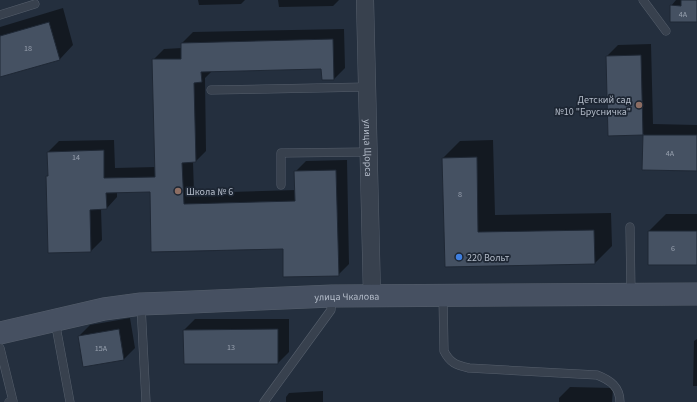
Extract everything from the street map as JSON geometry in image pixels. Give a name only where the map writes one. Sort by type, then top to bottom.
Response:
[{"type":"street","name":"улица Щорса","points":[[365,0],[372,296]]},
{"type":"street","name":"улица Чкалова","points":[[0,333],[104,309],[141,304],[332,296],[697,294]]},
{"type":"lane","points":[[643,0],[666,31]]},
{"type":"lane","points":[[0,14],[35,4]]},
{"type":"lane","points":[[211,90],[367,87]]},
{"type":"lane","points":[[281,186],[281,153],[369,152]]},
{"type":"lane","points":[[630,227],[631,294]]},
{"type":"lane","points":[[443,295],[444,351],[448,359],[458,366],[469,368],[597,374],[607,379],[616,388],[620,396],[620,402]]},
{"type":"lane","points":[[264,402],[331,310],[332,296]]},
{"type":"lane","points":[[141,304],[146,402]]},
{"type":"lane","points":[[55,320],[70,402]]},
{"type":"lane","points":[[0,348],[13,401],[9,402]]},
{"type":"building","points":[[681,0],[697,0],[697,22],[670,22],[670,5],[681,6]]},
{"type":"building","points":[[49,22],[60,60],[0,77],[0,36]]},
{"type":"building","points":[[333,39],[334,80],[322,80],[321,69],[201,72],[202,82],[194,83],[196,162],[182,163],[184,204],[295,201],[294,171],[336,170],[339,276],[283,277],[283,249],[151,252],[150,192],[106,193],[107,209],[90,210],[91,252],[48,253],[46,176],[48,176],[47,152],[104,150],[104,178],[155,177],[152,59],[181,59],[181,43]]},
{"type":"building","points":[[641,55],[643,135],[608,136],[606,56]]},
{"type":"building","points":[[643,135],[697,135],[697,171],[642,170]]},
{"type":"building","points":[[477,157],[478,232],[594,230],[595,264],[445,267],[442,158]]},
{"type":"building","points":[[648,231],[697,231],[697,265],[648,265]]},
{"type":"building","points":[[119,329],[124,360],[83,367],[78,336]]},
{"type":"building","points":[[278,329],[278,364],[184,364],[183,330]]},
{"type":"place","name":"Детский сад №10 \"Брусничка\"","points":[[639,105]]},
{"type":"place","name":"Школа № 6","points":[[178,191]]},
{"type":"place","name":"220 Вольт","points":[[459,257]]}]
